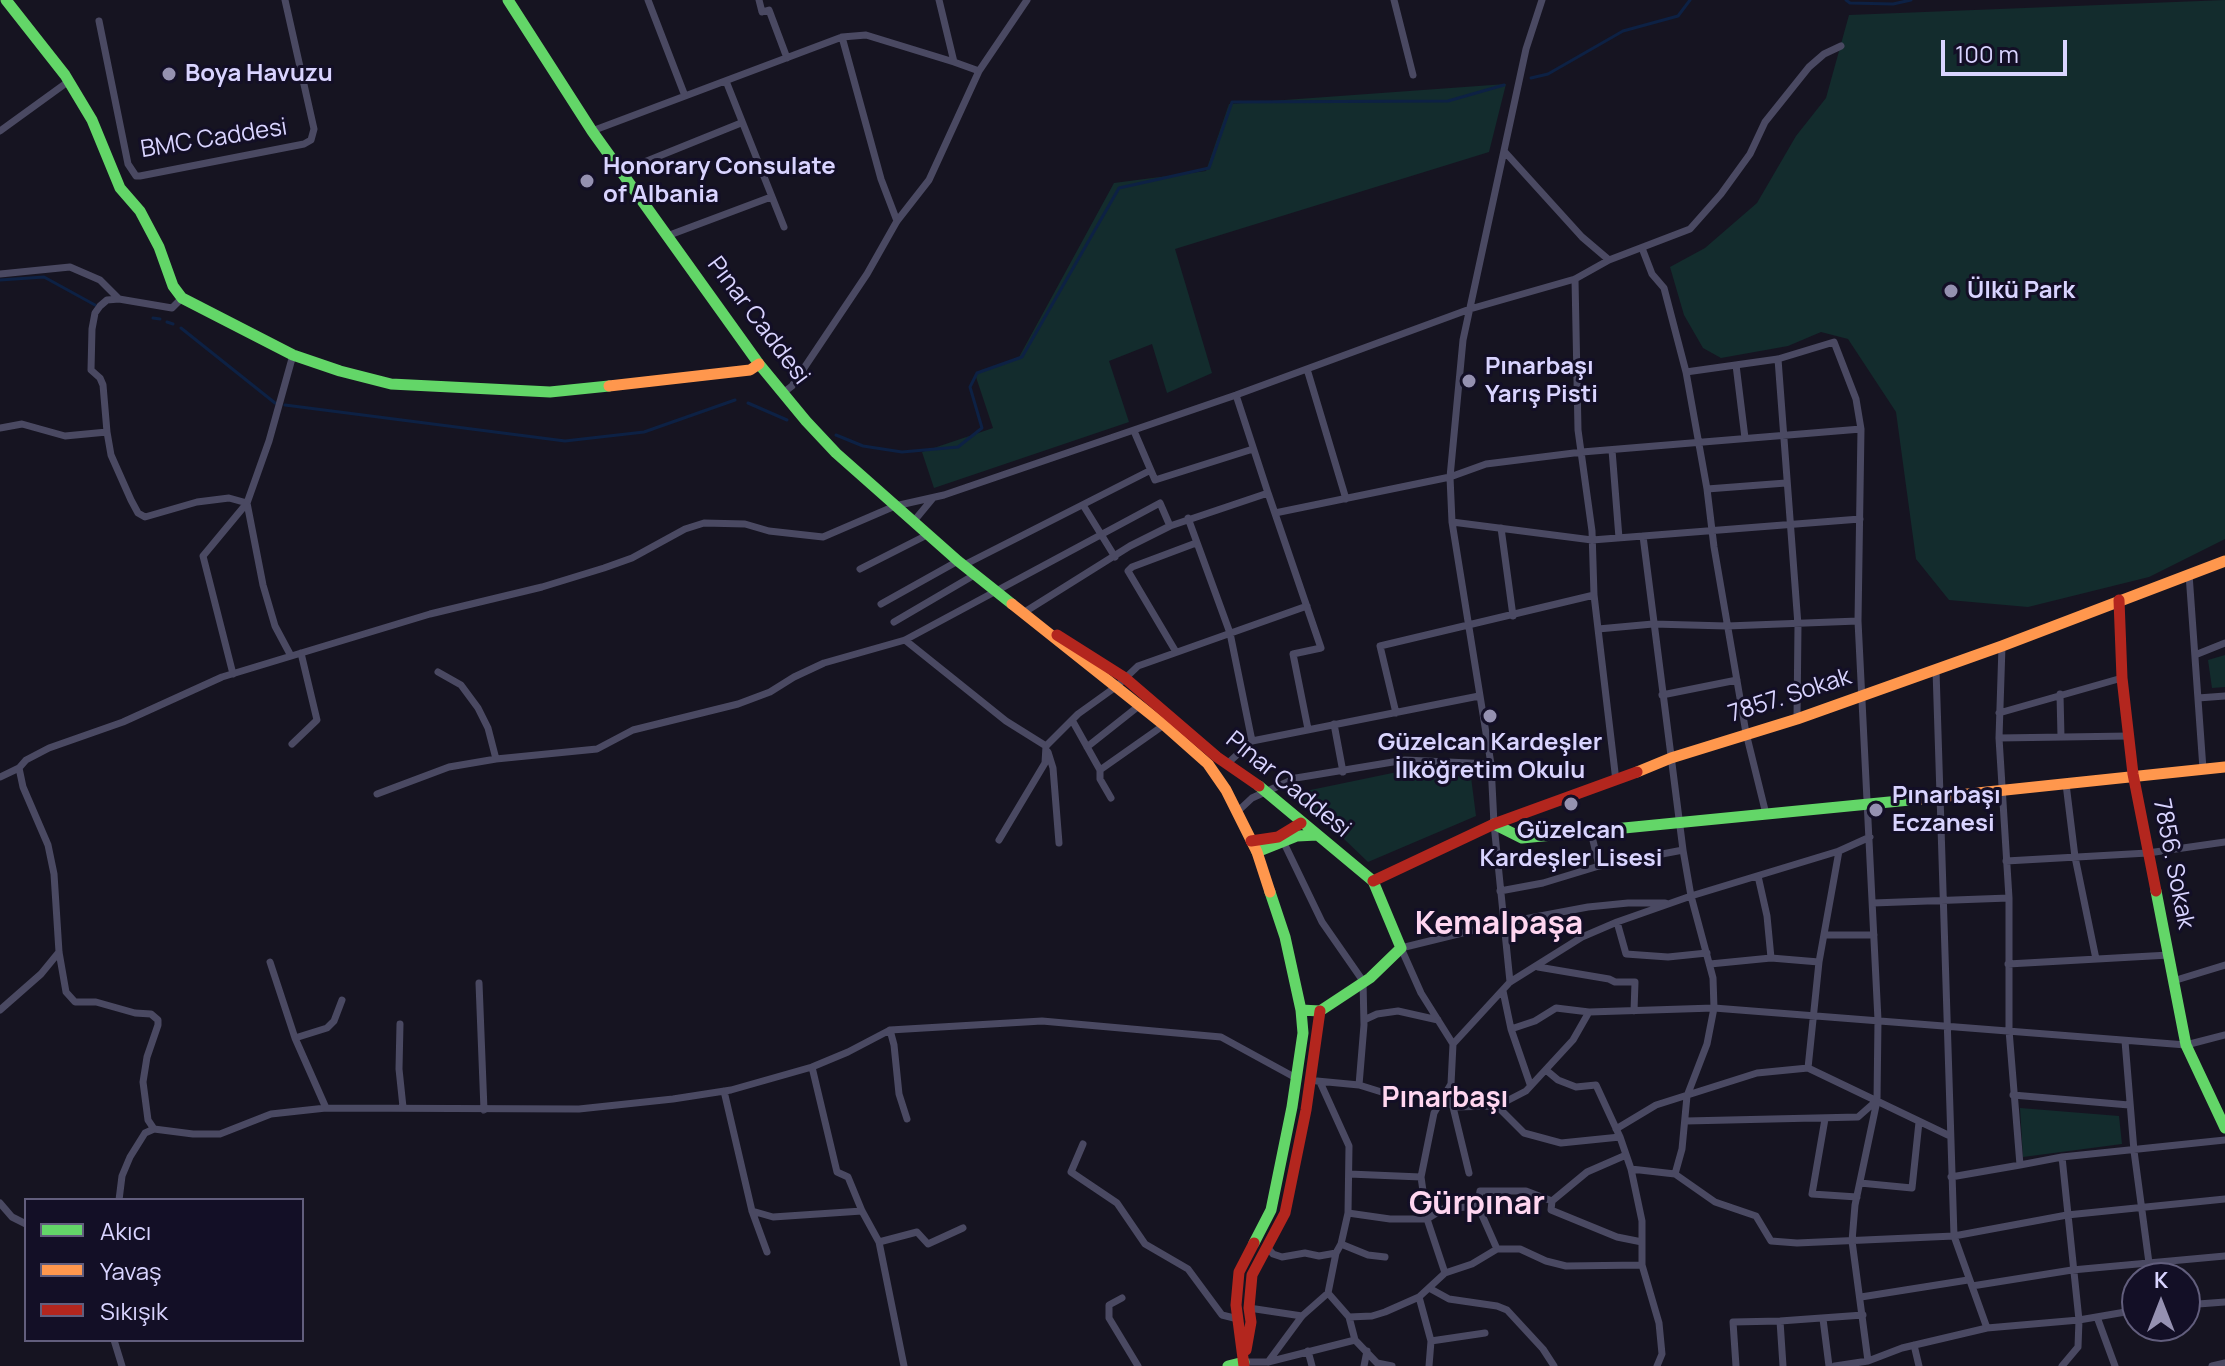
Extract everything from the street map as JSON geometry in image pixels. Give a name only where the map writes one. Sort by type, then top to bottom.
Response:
[{"type":"street","points":[[6,0],[69,81],[92,120],[120,188],[140,211],[159,247],[173,286],[182,298],[293,355],[391,384],[550,392],[687,379],[750,370],[759,364]]},
{"type":"street","name":"BMC Caddesi","points":[[99,21],[128,164],[136,176],[140,176],[304,144],[311,140],[314,129],[285,0]]},
{"type":"street","name":"Pınar Caddesi","points":[[508,0],[592,131],[759,364],[836,453],[961,563],[1074,656],[1121,682],[1217,762]]},
{"type":"street","points":[[648,0],[685,96]]},
{"type":"street","points":[[759,0],[762,12],[769,10],[787,58]]},
{"type":"street","points":[[939,0],[954,62]]},
{"type":"street","points":[[783,393],[792,386],[867,274],[897,221],[929,180],[979,71],[1027,0]]},
{"type":"street","points":[[1394,0],[1413,75]]},
{"type":"street","points":[[1510,982],[1491,764],[1452,522],[1450,477],[1463,340],[1526,49],[1542,0]]},
{"type":"street","points":[[592,131],[842,37],[866,35],[979,71]]},
{"type":"street","points":[[842,37],[881,179],[897,221]]},
{"type":"street","points":[[0,777],[49,748],[123,722],[233,674],[430,614],[542,587],[604,568],[632,558],[685,529],[704,523],[745,524],[769,531],[823,537],[895,506],[933,498],[1134,431],[1470,309],[1575,279],[1609,260],[1690,229],[1721,194],[1750,154],[1765,122],[1809,67],[1824,54],[1841,46]]},
{"type":"street","points":[[0,131],[69,81]]},
{"type":"street","points":[[726,81],[784,227]]},
{"type":"street","points":[[622,171],[741,123]]},
{"type":"street","points":[[1504,151],[1582,237],[1609,260]]},
{"type":"street","points":[[667,236],[771,197]]},
{"type":"street","points":[[1642,248],[1652,274],[1664,288],[1686,372],[1746,733],[1766,814]]},
{"type":"street","points":[[0,274],[70,267],[100,280],[119,299]]},
{"type":"street","points":[[1575,279],[1578,430],[1616,781]]},
{"type":"street","points":[[182,298],[172,308],[119,299],[107,300],[95,313],[91,370],[103,385],[111,455],[138,513],[145,517],[197,502],[229,498],[247,503]]},
{"type":"street","points":[[1686,372],[1778,359],[1834,342],[1856,399],[1861,429],[1858,621],[1878,1020],[1877,1101],[1857,1197],[1852,1241],[1868,1361]]},
{"type":"street","points":[[233,674],[203,556],[247,503],[269,441],[293,355]]},
{"type":"street","points":[[1778,359],[1798,625],[1797,719]]},
{"type":"street","points":[[1736,365],[1745,438]]},
{"type":"street","points":[[1307,369],[1346,499]]},
{"type":"street","points":[[1236,395],[1321,648],[1293,654],[1308,729]]},
{"type":"street","points":[[0,428],[22,424],[65,436],[107,432]]},
{"type":"street","points":[[1275,513],[1450,477],[1486,464],[1582,452],[1861,429]]},
{"type":"street","points":[[1134,431],[1155,480],[1253,449]]},
{"type":"street","points":[[1612,450],[1619,538]]},
{"type":"street","points":[[881,604],[1149,471]]},
{"type":"street","points":[[1707,489],[1786,483]]},
{"type":"street","points":[[1026,616],[1115,557],[1170,526],[1268,493]]},
{"type":"street","points":[[914,521],[933,498]]},
{"type":"street","points":[[247,503],[263,585],[275,626],[291,656]]},
{"type":"street","points":[[377,794],[449,767],[597,749],[633,730],[738,704],[770,692],[824,663],[905,640],[1160,503],[1170,526]]},
{"type":"street","points":[[1083,505],[1115,557]]},
{"type":"street","points":[[1188,518],[1230,633],[1252,741]]},
{"type":"street","points":[[1452,522],[1592,540],[1860,519]]},
{"type":"street","points":[[1501,528],[1513,616]]},
{"type":"street","points":[[860,569],[929,534]]},
{"type":"street","points":[[1643,536],[1683,850],[1691,896],[1710,964],[1714,1008],[1707,1044],[1687,1096],[1686,1121],[1675,1174]]},
{"type":"street","points":[[1176,652],[1128,571],[1196,543]]},
{"type":"street","name":"7857. Sokak","points":[[1373,881],[1494,824],[1671,758],[1797,719],[1936,670],[2225,561]]},
{"type":"street","points":[[894,622],[976,574]]},
{"type":"street","points":[[2189,574],[2203,769]]},
{"type":"street","points":[[1396,713],[1380,646],[1594,595]]},
{"type":"street","name":"7856. Sokak","points":[[2119,600],[2122,678],[2133,774],[2173,981],[2186,1045],[2220,1106],[2225,1128]]},
{"type":"street","points":[[999,840],[1045,763],[1046,746],[1072,720],[1138,666],[1307,606]]},
{"type":"street","points":[[1598,629],[1653,624],[1798,625],[1858,621]]},
{"type":"street","points":[[905,640],[1006,721],[1046,746],[1053,768],[1059,843]]},
{"type":"street","points":[[2195,655],[2225,643]]},
{"type":"street","points":[[2002,646],[1999,738],[2009,898],[2009,1030],[2020,1165]]},
{"type":"street","points":[[292,744],[317,720],[301,653]]},
{"type":"street","points":[[1936,670],[1954,1236],[1987,1328]]},
{"type":"street","points":[[438,672],[461,685],[478,708],[488,728],[496,759]]},
{"type":"street","points":[[1999,713],[2122,678]]},
{"type":"street","points":[[1662,695],[1737,680]]},
{"type":"street","name":"Pınar Caddesi","points":[[1121,682],[1140,705],[1164,725],[1266,791],[1373,881],[1421,993],[1453,1044]]},
{"type":"street","points":[[2060,694],[2061,737]]},
{"type":"street","points":[[1244,1364],[1236,1305],[1239,1272],[1271,1210],[1303,1033],[1285,937],[1254,847],[1217,762],[1252,741],[1479,696]]},
{"type":"street","points":[[2198,698],[2225,696]]},
{"type":"street","points":[[1087,747],[1140,705]]},
{"type":"street","points":[[1072,720],[1100,770],[1100,779],[1111,798]]},
{"type":"street","points":[[1334,724],[1343,772]]},
{"type":"street","points":[[1100,770],[1164,725]]},
{"type":"street","points":[[1999,738],[2130,736]]},
{"type":"street","points":[[1237,812],[1243,804],[1296,778],[1405,760],[1491,764]]},
{"type":"street","points":[[1494,824],[1522,838],[2225,767]]},
{"type":"street","points":[[19,768],[23,787],[48,845],[54,874],[59,952],[66,992],[75,1002],[96,1002],[135,1013],[151,1014],[158,1020],[143,1082],[148,1120],[154,1129]]},
{"type":"street","points":[[2066,784],[2075,857],[2096,959]]},
{"type":"street","points":[[1254,847],[1301,823]]},
{"type":"street","points":[[1591,832],[1599,866]]},
{"type":"street","points":[[1254,847],[1297,836],[1317,835]]},
{"type":"street","points":[[1445,1273],[1427,1219],[1421,1177],[1434,1113],[1451,1084],[1453,1044],[1510,982],[1582,937],[1617,922],[1839,851],[1870,837]]},
{"type":"street","points":[[1283,841],[1322,922],[1363,981],[1364,1020],[1359,1085]]},
{"type":"street","points":[[2006,861],[2148,853],[2225,842]]},
{"type":"street","points":[[1500,891],[1543,883],[1599,866],[1683,850]]},
{"type":"street","points":[[1808,1068],[1819,962],[1839,851]]},
{"type":"street","points":[[1758,876],[1767,916],[1771,958]]},
{"type":"street","points":[[1873,903],[2009,898]]},
{"type":"street","points":[[1301,1010],[1320,1011],[1370,978],[1401,948],[1503,923],[1588,907],[1671,903]]},
{"type":"street","points":[[1617,922],[1626,954],[1668,957],[1707,953]]},
{"type":"street","points":[[1824,935],[1874,935]]},
{"type":"street","points":[[0,1010],[41,974],[59,952]]},
{"type":"street","points":[[2008,964],[2169,955]]},
{"type":"street","points":[[1710,964],[1771,958],[1819,962]]},
{"type":"street","points":[[270,962],[295,1038],[326,1108]]},
{"type":"street","points":[[2173,981],[2225,965]]},
{"type":"street","points":[[1538,967],[1615,982],[1635,982],[1634,1011]]},
{"type":"street","points":[[479,983],[484,1110]]},
{"type":"street","points":[[1503,991],[1511,1029],[1530,1084]]},
{"type":"street","points":[[295,1038],[327,1028],[334,1021],[342,1000]]},
{"type":"street","points":[[1511,1029],[1535,1021],[1556,1008],[1589,1012],[1714,1008],[2186,1045],[2225,1035]]},
{"type":"street","points":[[1244,1364],[1251,1322],[1252,1275],[1285,1213],[1315,1081],[1320,1011]]},
{"type":"street","points":[[1364,1020],[1377,1014],[1398,1011],[1438,1020]]},
{"type":"street","points":[[1453,1107],[1497,1106],[1526,1091],[1573,1040],[1589,1012]]},
{"type":"street","points":[[119,1198],[122,1176],[130,1157],[145,1133],[154,1129],[220,1134],[271,1114],[326,1108],[579,1109],[724,1091],[812,1067],[890,1030],[1042,1021],[1221,1037],[1296,1078]]},
{"type":"street","points":[[400,1024],[399,1069],[403,1107]]},
{"type":"street","points":[[890,1030],[899,1094],[907,1119]]},
{"type":"street","points":[[2125,1041],[2129,1105],[2148,1262]]},
{"type":"street","points":[[812,1067],[837,1172],[848,1177],[879,1242],[904,1366]]},
{"type":"street","points":[[1497,1106],[1524,1133],[1561,1143],[1618,1133],[1656,1105],[1757,1073],[1808,1068],[1950,1136]]},
{"type":"street","points":[[1546,1070],[1558,1080],[1576,1087],[1596,1085],[1618,1133],[1631,1169],[1642,1221],[1642,1265],[1659,1323],[1662,1354],[1657,1366]]},
{"type":"street","points":[[1315,1081],[1359,1085],[1388,1094],[1446,1095]]},
{"type":"street","points":[[1268,1362],[1302,1316],[1328,1293],[1348,1213],[1349,1146],[1315,1081]]},
{"type":"street","points":[[724,1091],[752,1211],[767,1252]]},
{"type":"street","points":[[1446,1095],[1453,1107],[1469,1173]]},
{"type":"street","points":[[2013,1095],[2129,1105]]},
{"type":"street","points":[[1686,1121],[1858,1117],[1877,1101]]},
{"type":"street","points":[[1825,1119],[1812,1194],[1857,1197]]},
{"type":"street","points":[[1860,1183],[1912,1188],[1919,1122]]},
{"type":"street","points":[[1951,1177],[2062,1157],[2225,1140]]},
{"type":"street","points":[[1083,1144],[1071,1172],[1117,1203],[1145,1244],[1188,1269],[1222,1315],[1238,1319]]},
{"type":"street","points":[[1626,1155],[1587,1172],[1552,1201],[1551,1210],[1617,1237],[1642,1242]]},
{"type":"street","points":[[2062,1157],[2079,1320],[2078,1347],[2062,1366]]},
{"type":"street","points":[[1631,1169],[1675,1174],[1715,1202],[1756,1216],[1771,1241],[1954,1236],[2067,1215],[2225,1199]]},
{"type":"street","points":[[1349,1174],[1421,1177]]},
{"type":"street","points":[[1497,1249],[1478,1206],[1480,1191],[1526,1191],[1552,1201]]},
{"type":"street","points":[[0,1203],[12,1217],[24,1223]]},
{"type":"street","points":[[1348,1213],[1390,1219],[1427,1219],[1443,1209],[1478,1206]]},
{"type":"street","points":[[752,1211],[773,1217],[862,1211]]},
{"type":"street","points":[[879,1242],[917,1232],[928,1244],[963,1228]]},
{"type":"street","points":[[1341,1244],[1368,1255],[1385,1257]]},
{"type":"street","points":[[1267,1247],[1273,1254],[1282,1257],[1336,1253]]},
{"type":"street","points":[[1349,1317],[1372,1316],[1419,1297],[1445,1273],[1472,1264],[1497,1249],[1520,1249],[1566,1266],[1642,1265]]},
{"type":"street","points":[[2167,1262],[2225,1256]]},
{"type":"street","points":[[1861,1297],[2121,1266]]},
{"type":"street","points":[[1429,1288],[1449,1299],[1507,1310],[1543,1349],[1554,1366]]},
{"type":"street","points":[[1328,1293],[1349,1317],[1355,1340],[1377,1363],[1392,1366]]},
{"type":"street","points":[[1419,1297],[1431,1341],[1429,1366]]},
{"type":"street","points":[[1122,1298],[1109,1305],[1109,1318],[1138,1366]]},
{"type":"street","points":[[2201,1304],[2225,1302]]},
{"type":"street","points":[[1249,1308],[1302,1316]]},
{"type":"street","points":[[1823,1319],[1832,1366],[1868,1361],[1914,1345],[1987,1328],[2079,1320],[2121,1313]]},
{"type":"street","points":[[1736,1366],[1733,1322],[1863,1315]]},
{"type":"street","points":[[2097,1317],[2115,1366]]},
{"type":"street","points":[[1780,1321],[1783,1366]]},
{"type":"street","points":[[1431,1341],[1485,1333]]},
{"type":"street","points":[[1228,1366],[1268,1362],[1355,1340]]},
{"type":"street","points":[[115,1342],[122,1366]]},
{"type":"street","points":[[1914,1345],[1919,1366]]},
{"type":"street","points":[[1308,1351],[1312,1366]]},
{"type":"street","points":[[1364,1366],[1367,1351]]},
{"type":"street","points":[[2212,1366],[2225,1363]]},
{"type":"green space","name":"Ülkü Park","points":[[2225,0],[2225,539],[2149,577],[2028,607],[1949,600],[1916,559],[1896,412],[1848,339],[1821,332],[1788,346],[1721,358],[1703,348],[1684,315],[1670,267],[1705,248],[1757,203],[1796,136],[1826,98],[1849,15]]},
{"type":"green space","points":[[1506,84],[1489,152],[1175,249],[1212,373],[1167,393],[1152,344],[1109,361],[1129,422],[934,488],[922,452],[993,428],[975,374],[1018,359],[1114,183],[1206,171],[1229,104]]},
{"type":"green space","points":[[2225,655],[2225,687],[2212,688],[2208,660]]},
{"type":"green space","points":[[1402,771],[1471,777],[1476,816],[1368,862],[1296,793]]},
{"type":"green space","points":[[2020,1108],[2119,1116],[2122,1144],[2023,1157]]},
{"type":"waterway","points":[[1531,78],[1548,74],[1623,31],[1678,16],[1690,0]]},
{"type":"waterway","points":[[1846,0],[1850,3],[1893,4],[1911,0]]},
{"type":"waterway","points":[[836,435],[863,446],[902,452],[958,447],[982,428],[970,387],[977,373],[1022,357],[1119,188],[1209,168],[1232,102],[1448,101],[1504,85]]},
{"type":"waterway","points":[[0,280],[44,277],[95,305]]},
{"type":"waterway","points":[[153,318],[160,319]]},
{"type":"waterway","points":[[167,322],[173,324]]},
{"type":"waterway","points":[[181,328],[275,403]]},
{"type":"waterway","points":[[285,405],[565,441],[644,432],[735,400]]},
{"type":"waterway","points":[[748,403],[787,420]]},
{"type":"traffic: fast","points":[[6,0],[65,75],[92,120],[120,188],[140,211],[159,247],[173,286],[182,298],[293,355],[391,384],[550,392],[609,386]]},
{"type":"traffic: fast","points":[[508,0],[592,131],[759,364],[806,421],[836,453],[958,561],[1012,604]]},
{"type":"traffic: fast","points":[[1259,786],[1373,881],[1401,948],[1370,978],[1320,1011],[1301,1010]]},
{"type":"traffic: fast","points":[[1494,824],[1522,838],[1920,799]]},
{"type":"traffic: fast","points":[[1257,852],[1297,836],[1317,835]]},
{"type":"traffic: fast","points":[[2156,891],[2186,1045],[2225,1128]]},
{"type":"traffic: fast","points":[[1254,1243],[1271,1210],[1303,1033],[1285,937],[1270,892]]},
{"type":"traffic: fast","points":[[1228,1366],[1244,1362]]},
{"type":"traffic: slow","points":[[609,386],[750,370],[759,364]]},
{"type":"traffic: slow","points":[[1637,772],[2002,646],[2225,561]]},
{"type":"traffic: slow","points":[[1012,604],[1208,764],[1226,790],[1257,852],[1270,892]]},
{"type":"traffic: slow","points":[[1920,799],[2225,767]]},
{"type":"traffic: jam","points":[[2119,600],[2122,678],[2133,774],[2156,891]]},
{"type":"traffic: jam","points":[[1057,635],[1125,678],[1217,757],[1259,786]]},
{"type":"traffic: jam","points":[[1373,881],[1494,824],[1637,772]]},
{"type":"traffic: jam","points":[[1251,841],[1278,837],[1301,823]]},
{"type":"traffic: jam","points":[[1246,1350],[1251,1322],[1252,1275],[1285,1213],[1306,1110],[1320,1011]]},
{"type":"traffic: jam","points":[[1244,1366],[1236,1305],[1239,1272],[1254,1243]]},
{"type":"place","name":"Boya Havuzu","points":[[169,74]]},
{"type":"place","name":"Honorary Consulate of Albania","points":[[587,181]]},
{"type":"place","name":"Ülkü Park","points":[[1951,291]]},
{"type":"place","name":"Pınarbaşı Yarış Pisti","points":[[1469,381]]},
{"type":"place","name":"Güzelcan Kardeşler İlköğretim Okulu","points":[[1490,716]]},
{"type":"place","name":"Güzelcan Kardeşler Lisesi","points":[[1571,804]]},
{"type":"place","name":"Pınarbaşı Eczanesi","points":[[1876,810]]},
{"type":"district","name":"Kemalpaşa","points":[[1499,925]]},
{"type":"district","name":"Pınarbaşı","points":[[1445,1099]]},
{"type":"district","name":"Gürpınar","points":[[1477,1205]]}]
